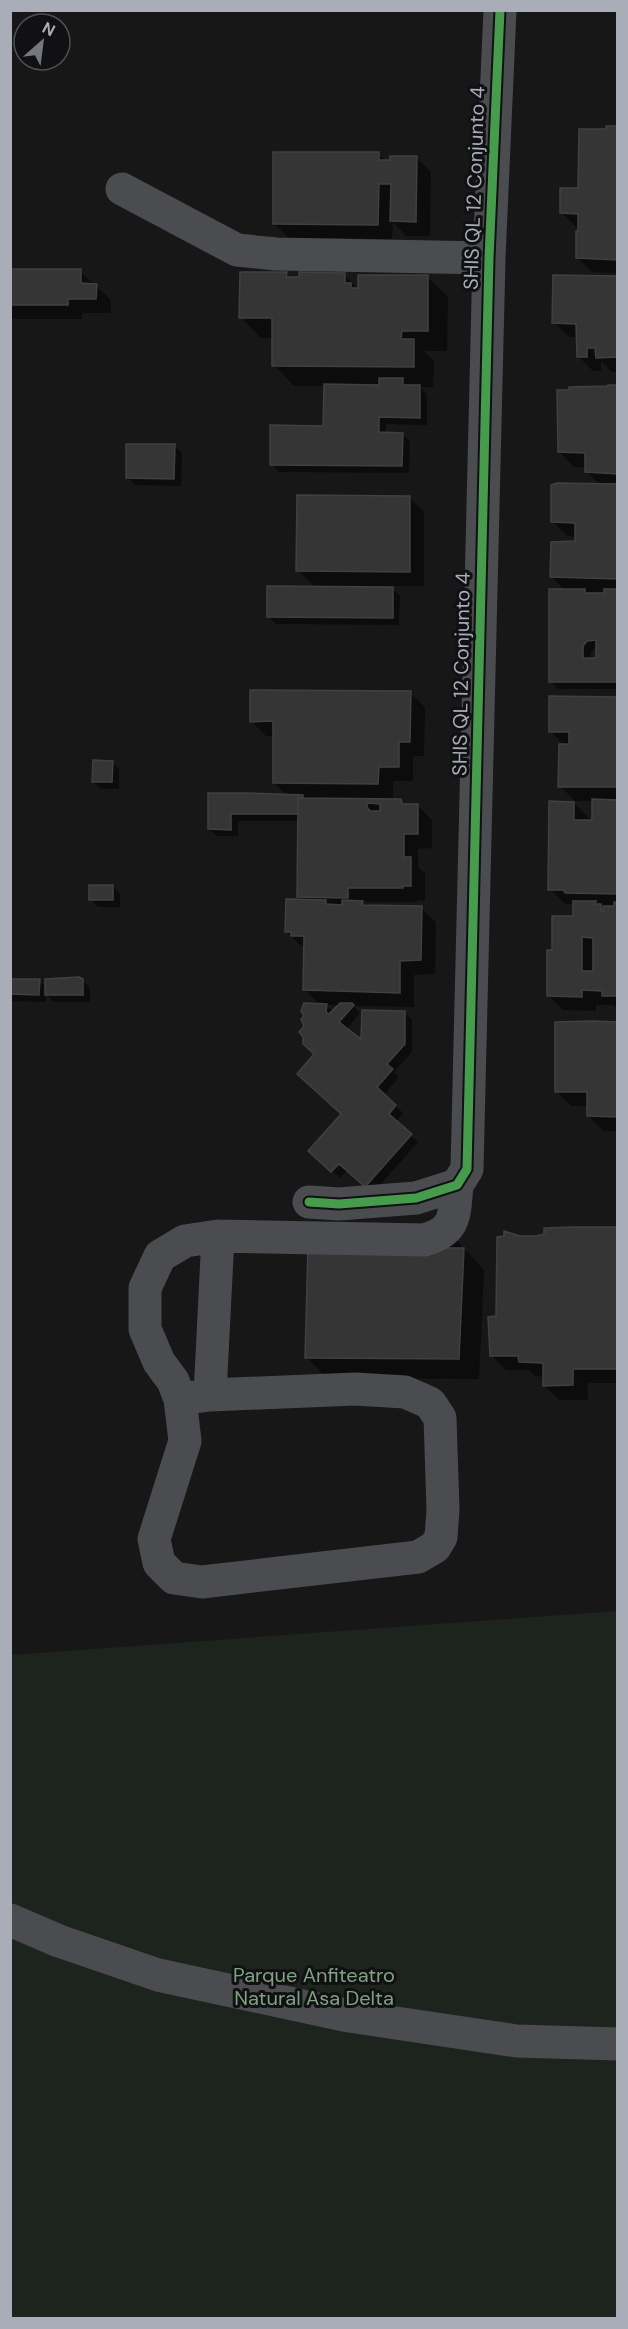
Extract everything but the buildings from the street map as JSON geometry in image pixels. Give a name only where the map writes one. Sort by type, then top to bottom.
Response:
[{"type":"street","name":"SHIS QL 12 Conjunto 4","points":[[195,1397],[173,1381],[159,1362],[145,1329],[146,1288],[160,1256],[185,1241],[218,1236],[424,1240],[441,1235],[454,1220],[457,1185],[467,1169],[489,258],[500,10]]},
{"type":"street","points":[[122,189],[237,250],[276,254],[489,258]]},
{"type":"street","points":[[309,1202],[339,1204],[386,1202],[416,1198],[457,1185]]},
{"type":"street","points":[[195,1397],[356,1389],[405,1392],[430,1403],[440,1418],[443,1510],[441,1537],[435,1547],[418,1557],[202,1582],[174,1578],[159,1563],[154,1539],[185,1442],[195,1397],[218,1236]]},
{"type":"street","points":[[10,1920],[59,1941],[158,1975],[349,2016],[517,2041],[618,2044]]},
{"type":"green space","name":"Parque Anfiteatro Natural Asa Delta","points":[[617,1611],[617,2318],[11,2318],[11,1655]]},
{"type":"cycle path","points":[[309,1202],[339,1204],[416,1198],[457,1185],[467,1169],[489,258],[500,10]]}]
